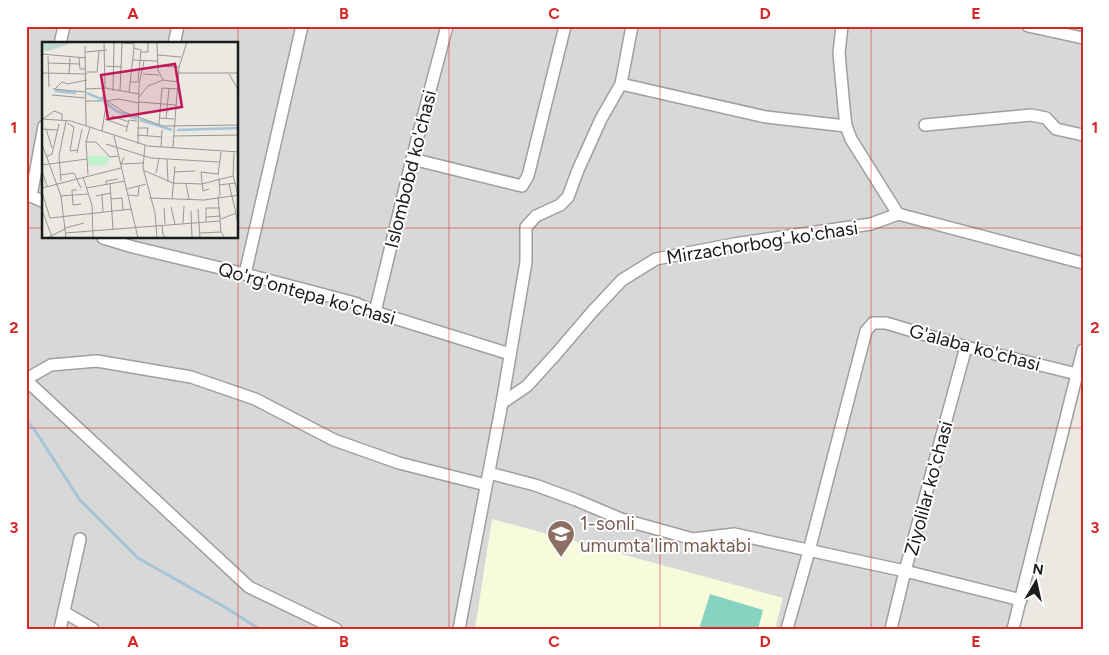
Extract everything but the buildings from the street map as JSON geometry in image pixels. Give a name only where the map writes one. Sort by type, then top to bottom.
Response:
[{"type":"street","points":[[60,42],[64,26]]},
{"type":"street","points":[[174,42],[178,26]]},
{"type":"street","points":[[245,274],[302,26]]},
{"type":"street","name":"Islombobd ko'chasi","points":[[375,312],[447,26]]},
{"type":"street","points":[[412,159],[522,186],[528,176],[566,26]]},
{"type":"street","points":[[459,629],[502,403],[526,262],[526,227],[536,216],[560,205],[568,197],[589,144],[621,84],[632,26]]},
{"type":"street","points":[[842,26],[839,52],[846,126],[851,139],[898,214],[1083,263]]},
{"type":"street","points":[[1028,26],[1083,38]]},
{"type":"street","points":[[621,84],[766,117],[846,126]]},
{"type":"street","points":[[925,125],[1031,115],[1046,118],[1056,129],[1083,135]]},
{"type":"street","points":[[42,135],[29,196],[42,201]]},
{"type":"street","name":"Mirzachorbog' ko'chasi","points":[[502,403],[527,386],[622,280],[656,259],[734,244],[872,224],[898,214]]},
{"type":"street","name":"Qo'rg'ontepa ko'chasi","points":[[111,239],[134,242],[355,303],[375,312],[510,354]]},
{"type":"street","name":"G'alaba ko'chasi","points":[[809,551],[866,331],[873,323],[886,323],[966,347],[1077,374]]},
{"type":"street","name":"Ziyolilar ko'chasi","points":[[891,629],[966,347]]},
{"type":"street","points":[[1013,629],[1083,350]]},
{"type":"street","points":[[336,629],[249,588],[26,380],[51,365],[97,361],[191,377],[255,399],[334,440],[399,463],[486,485]]},
{"type":"street","points":[[489,472],[543,488],[621,519],[693,539],[734,534],[905,571],[1021,600]]},
{"type":"street","points":[[60,629],[80,538]]},
{"type":"street","points":[[787,629],[809,551]]},
{"type":"street","points":[[64,612],[93,629]]},
{"type":"shaded area","points":[[26,26],[1083,26],[1083,380],[1019,629],[26,629]]},
{"type":"shaded area","name":"1-sonli umumta'lim maktabi","points":[[492,519],[783,598],[775,629],[475,629]]},
{"type":"green space","points":[[710,594],[763,610],[758,629],[699,629]]},
{"type":"waterway","points":[[26,421],[34,429],[80,500],[138,558],[228,609],[259,629]]},
{"type":"place","name":"1-sonli umumta'lim maktabi","points":[[561,558]]}]
